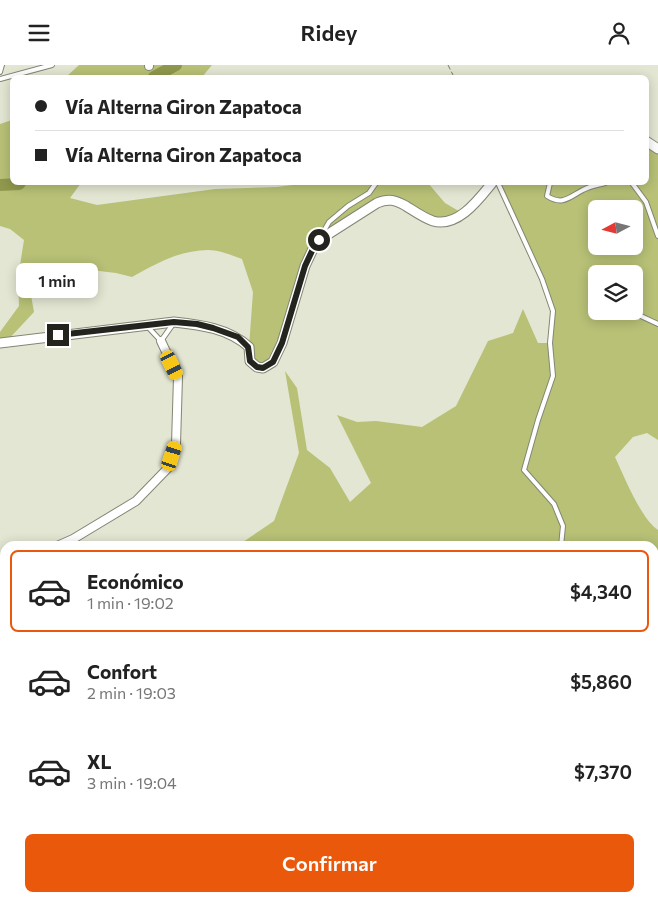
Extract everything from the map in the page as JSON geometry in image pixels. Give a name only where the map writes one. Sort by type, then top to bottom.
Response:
[{"type":"street","points":[[0,343],[174,322],[197,324],[238,337],[248,347],[250,361],[257,367],[263,368],[273,362],[282,343],[305,266],[319,240],[384,200],[394,199],[434,221],[448,221],[475,204],[490,185]]},
{"type":"street","points":[[68,541],[136,501],[168,467],[176,444],[178,377],[161,341]]},
{"type":"lane","points":[[0,72],[2,65]]},
{"type":"lane","points":[[33,71],[34,65]]},
{"type":"lane","points":[[16,75],[52,65]]},
{"type":"lane","points":[[319,240],[329,222],[348,206],[369,193],[375,185]]},
{"type":"lane","points":[[499,185],[542,279],[554,311],[550,343],[553,376],[524,470],[554,505],[563,526],[562,541]]},
{"type":"lane","points":[[550,185],[547,196],[555,201],[568,200],[584,189],[599,185]]},
{"type":"lane","points":[[633,185],[646,202],[658,236]]},
{"type":"lane","points":[[643,317],[658,324]]},
{"type":"lane","points":[[147,325],[161,341],[174,322]]},
{"type":"green space","points":[[79,65],[212,65],[204,75],[68,75]]},
{"type":"green space","points":[[10,121],[10,185],[80,185],[70,198],[97,205],[215,189],[292,185],[430,185],[445,203],[462,213],[434,221],[384,200],[319,240],[273,362],[257,367],[249,347],[253,292],[242,259],[212,250],[188,252],[178,255],[132,277],[116,273],[40,264],[31,270],[29,284],[34,312],[6,342],[0,343],[0,332],[19,306],[18,278],[24,240],[10,229],[0,226],[0,124]]},
{"type":"green space","points":[[649,143],[658,149],[658,440],[647,433],[633,437],[615,457],[639,507],[645,517],[658,530],[658,541],[244,541],[274,521],[299,453],[285,371],[297,388],[307,450],[330,468],[350,502],[371,483],[337,415],[357,422],[376,421],[422,427],[456,406],[488,341],[513,333],[523,309],[538,343],[550,343],[553,310],[542,279],[499,185],[649,185]]},
{"type":"waterway","points":[[158,75],[176,65]]},
{"type":"waterway","points":[[0,185],[10,184]]},
{"type":"route","points":[[58,335],[174,322],[197,324],[238,337],[248,347],[250,361],[257,367],[263,368],[273,362],[282,343],[305,266],[319,240]]}]
